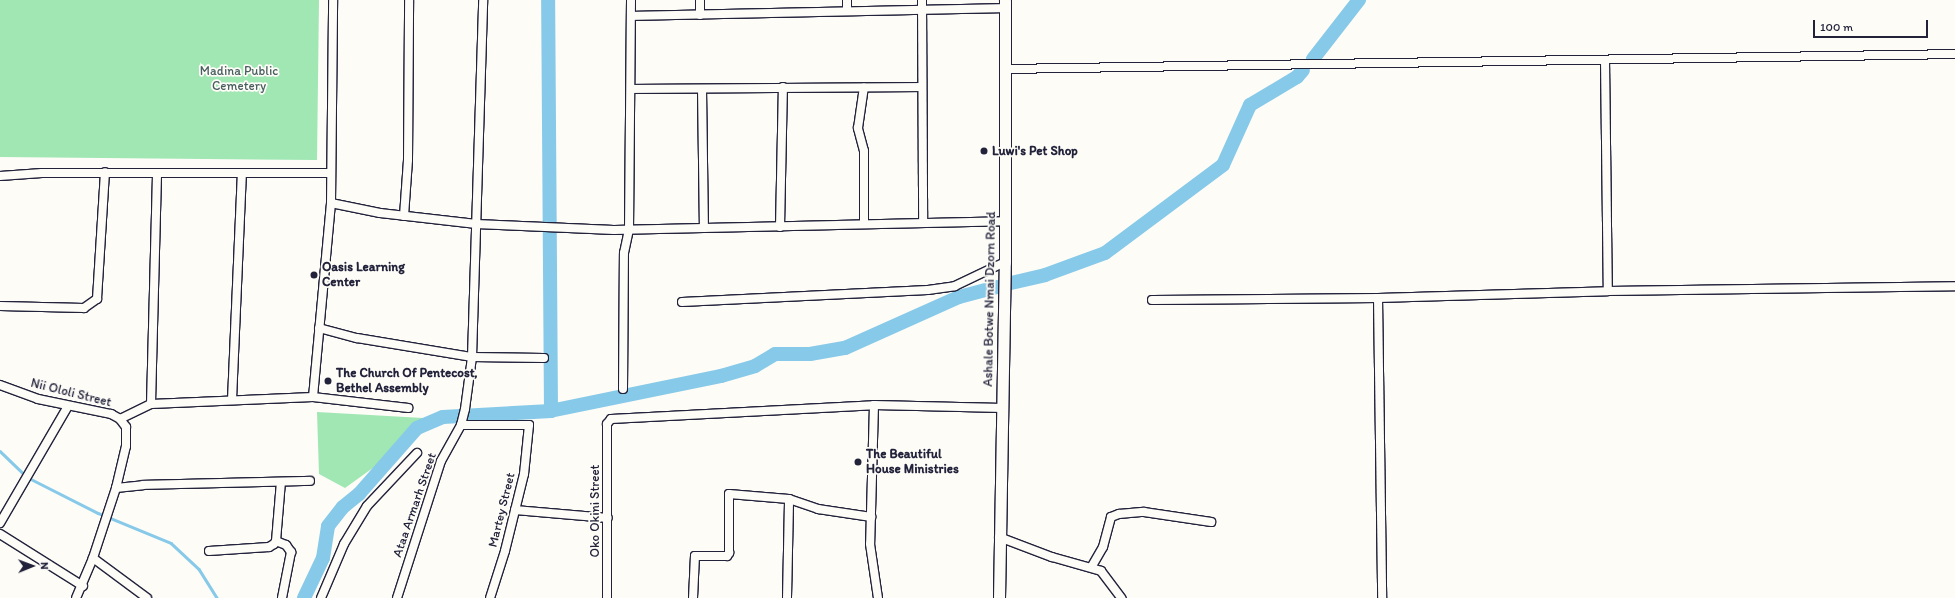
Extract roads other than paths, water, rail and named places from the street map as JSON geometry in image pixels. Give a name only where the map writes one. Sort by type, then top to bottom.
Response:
[{"type":"main road","name":"Ashale Botwe Nmai Dzorn Road","points":[[999,598],[1005,262],[1005,4]]},
{"type":"street","points":[[312,397],[331,203],[333,0]]},
{"type":"street","points":[[404,216],[408,160],[409,0]]},
{"type":"street","name":"Ataa Armarh Street","points":[[397,598],[442,461],[462,424],[465,409],[472,356],[483,0]]},
{"type":"street","points":[[623,389],[624,253],[629,230],[631,0]]},
{"type":"street","points":[[700,0],[700,15]]},
{"type":"street","points":[[847,0],[847,10]]},
{"type":"street","points":[[632,16],[810,14],[922,4],[1005,4]]},
{"type":"street","points":[[922,4],[921,87],[923,223]]},
{"type":"street","points":[[1005,69],[1955,54]]},
{"type":"street","points":[[1605,60],[1608,292]]},
{"type":"street","points":[[780,226],[783,87]]},
{"type":"street","points":[[864,87],[858,128],[864,151],[864,224]]},
{"type":"street","points":[[631,89],[921,87]]},
{"type":"street","points":[[702,89],[704,228]]},
{"type":"street","points":[[0,176],[104,172],[242,175],[331,173]]},
{"type":"street","points":[[0,306],[84,308],[97,299],[104,172]]},
{"type":"street","points":[[151,404],[157,174]]},
{"type":"street","points":[[232,400],[242,175]]},
{"type":"street","points":[[331,203],[404,216],[476,224],[546,228],[629,230],[1005,221]]},
{"type":"street","points":[[682,302],[928,290],[955,286],[1005,262]]},
{"type":"street","points":[[1152,300],[1378,298],[1608,292],[1955,286]]},
{"type":"street","points":[[1378,298],[1382,598]]},
{"type":"street","points":[[319,328],[357,338],[472,356],[544,358]]},
{"type":"street","name":"Nii Ololi Street","points":[[0,385],[38,399],[120,419],[127,435],[110,511],[93,558]]},
{"type":"street","points":[[120,419],[151,404],[232,400],[312,397],[408,408]]},
{"type":"street","points":[[878,598],[870,544],[874,405],[1003,408]]},
{"type":"street","name":"Oko Okini Street","points":[[607,598],[608,518],[606,424],[614,418],[874,405]]},
{"type":"street","points":[[0,523],[68,406]]},
{"type":"street","name":"Martey Street","points":[[462,424],[527,424],[529,426],[524,474],[490,598]]},
{"type":"street","points":[[321,598],[344,544],[367,506],[417,453]]},
{"type":"street","points":[[116,488],[143,485],[310,481]]},
{"type":"street","points":[[209,551],[269,547],[276,541],[281,482]]},
{"type":"street","points":[[693,598],[695,556],[728,555],[729,494],[789,499],[818,509],[871,517]]},
{"type":"street","points":[[787,598],[789,499]]},
{"type":"street","points":[[515,510],[608,518]]},
{"type":"street","points":[[1092,566],[1103,547],[1111,517],[1119,514],[1144,512],[1210,522]]},
{"type":"street","points":[[0,534],[83,586]]},
{"type":"street","points":[[999,537],[1052,557],[1092,566],[1108,577],[1115,593],[1121,598]]},
{"type":"street","points":[[276,541],[286,545],[291,552],[282,598]]},
{"type":"street","points":[[76,598],[83,586],[93,558],[147,598]]},
{"type":"waterway","points":[[304,598],[323,558],[328,526],[343,507],[359,494],[417,428],[443,417],[551,411],[548,0]]},
{"type":"waterway","points":[[1313,59],[1359,0]]},
{"type":"waterway","points":[[1011,283],[1045,275],[1105,253],[1223,165],[1250,105],[1297,77],[1303,70]]},
{"type":"waterway","points":[[550,411],[721,376],[755,366],[775,354],[810,354],[845,348],[959,297],[997,287]]},
{"type":"waterway","points":[[0,451],[24,474]]},
{"type":"waterway","points":[[31,479],[98,513],[171,543],[199,569],[217,598]]},
{"type":"place","name":"Luwi's Pet Shop","points":[[984,151]]},
{"type":"place","name":"Oasis Learning Center","points":[[314,275]]},
{"type":"place","name":"The Church Of Pentecost, Bethel Assembly","points":[[328,381]]},
{"type":"place","name":"The Beautiful House Ministries","points":[[858,462]]},
{"type":"park label","name":"Madina Public Cemetery","points":[[239,80]]}]
